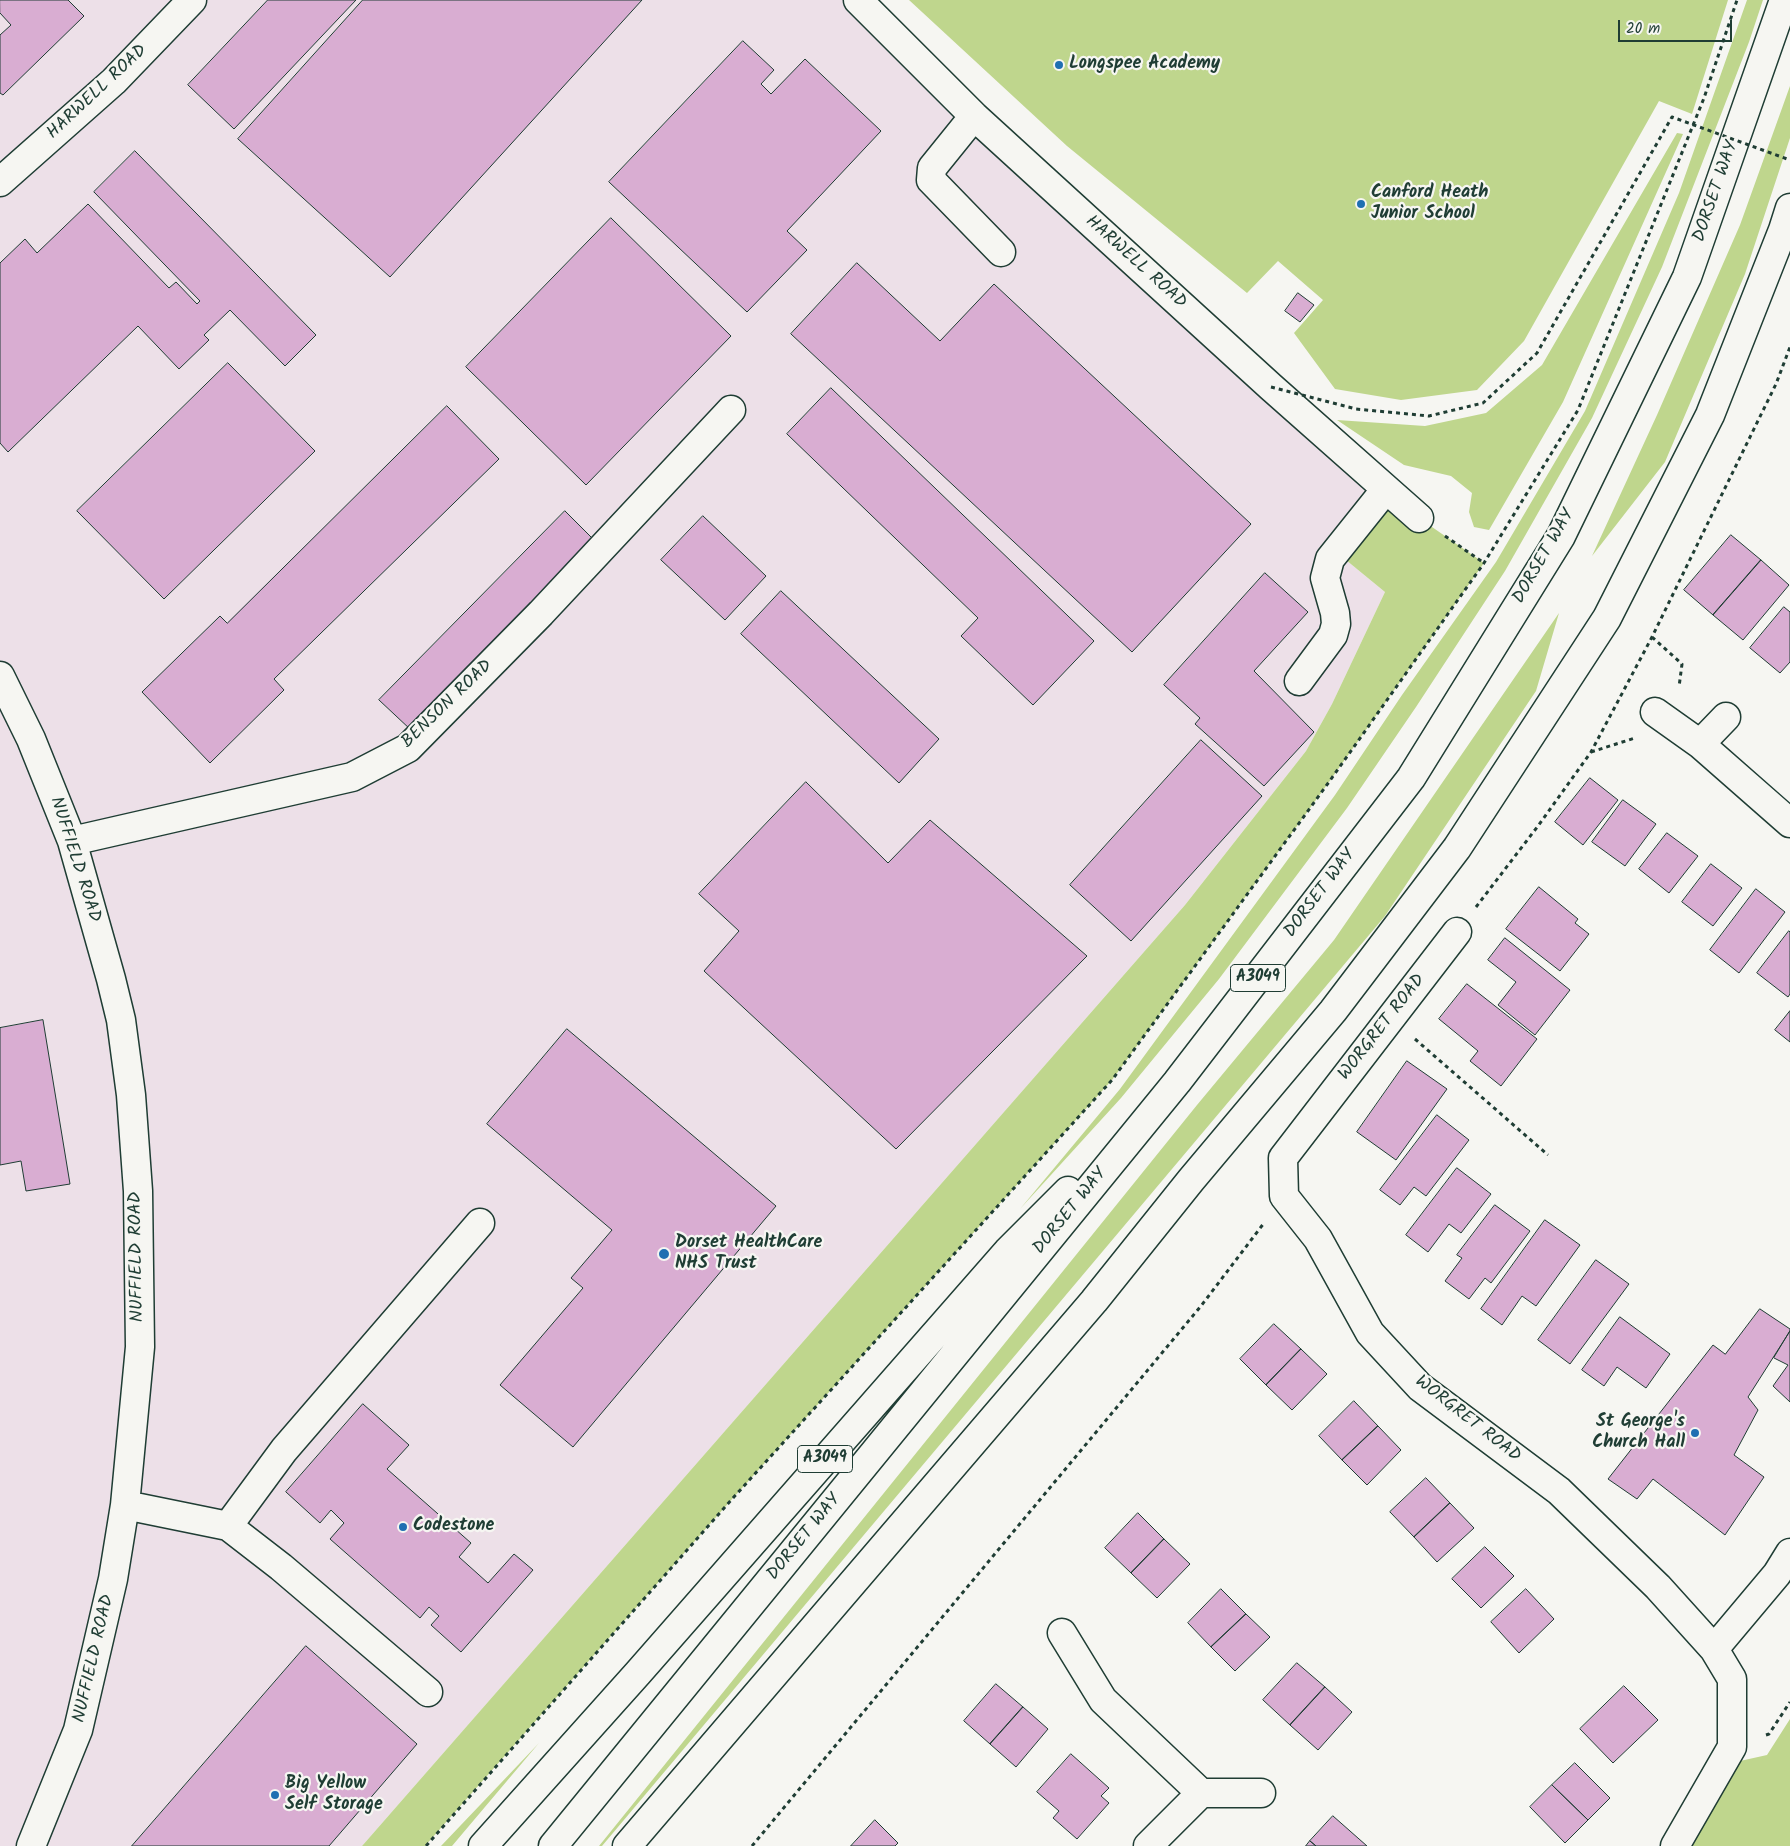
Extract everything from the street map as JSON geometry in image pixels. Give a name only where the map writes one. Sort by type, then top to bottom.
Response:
[{"type":"main road","name":"HARWELL ROAD","points":[[0,182],[114,81],[192,0]]},
{"type":"main road","name":"HARWELL ROAD","points":[[858,0],[974,116],[1271,387],[1419,518]]},
{"type":"main road","name":"DORSET WAY","points":[[553,1846],[1177,1082],[1411,778],[1561,536],[1687,277],[1784,0]]},
{"type":"main road","points":[[974,116],[932,168],[931,180],[1001,252]]},
{"type":"main road","points":[[627,1846],[1094,1301],[1191,1180],[1333,1011],[1457,848],[1607,618],[1710,415],[1790,208]]},
{"type":"main road","name":"BENSON ROAD","points":[[72,841],[352,777],[408,748],[541,613],[731,410]]},
{"type":"main road","points":[[1299,681],[1333,635],[1336,624],[1335,613],[1325,578],[1330,559],[1386,488]]},
{"type":"main road","name":"NUFFIELD ROAD","points":[[0,676],[31,739],[72,841],[115,996],[121,1020],[131,1095],[138,1191],[140,1347],[125,1504],[113,1579],[78,1730],[31,1846]]},
{"type":"main road","points":[[1700,744],[1726,717]]},
{"type":"main road","points":[[1665,718],[1700,744],[1790,823]]},
{"type":"main road","name":"WORGRET ROAD","points":[[1457,932],[1283,1158],[1284,1196],[1318,1239],[1370,1333],[1420,1387],[1559,1491],[1658,1587],[1714,1649],[1732,1679],[1732,1747],[1675,1846]]},
{"type":"main road","name":"A3049","points":[[483,1846],[638,1673],[1008,1251],[1177,1082]]},
{"type":"main road","points":[[228,1526],[284,1450],[480,1223]]},
{"type":"main road","points":[[125,1504],[228,1526],[281,1567],[428,1692]]},
{"type":"main road","points":[[1714,1649],[1777,1574],[1790,1553]]},
{"type":"main road","points":[[1062,1633],[1103,1700],[1201,1793],[1261,1793]]},
{"type":"main road","points":[[1148,1846],[1201,1793]]},
{"type":"path","points":[[426,1846],[726,1505],[1112,1080],[1329,782],[1484,563],[1578,410],[1704,98],[1737,0]]},
{"type":"path","points":[[1271,387],[1356,409],[1429,416],[1483,403],[1537,353],[1672,117],[1790,160]]},
{"type":"path","points":[[1457,932],[1538,826],[1591,752],[1652,637],[1776,384],[1790,347]]},
{"type":"path","points":[[1419,518],[1484,563]]},
{"type":"path","points":[[1652,637],[1682,664],[1665,718]]},
{"type":"path","points":[[1390,1018],[1548,1155]]},
{"type":"path","points":[[752,1846],[1201,1306],[1284,1196]]},
{"type":"shaded area","points":[[0,0],[858,0],[1378,481],[1335,551],[1385,592],[1332,704],[1306,751],[1185,905],[362,1846],[0,1846]]},
{"type":"green space","name":"Canford Heath Junior School","points":[[909,0],[1728,0],[1692,114],[1659,101],[1524,341],[1477,390],[1401,400],[1335,389],[1294,333],[1323,300],[1278,261],[1247,293],[1067,146]]},
{"type":"green space","points":[[1747,0],[1763,0],[1749,42],[1662,267],[1592,418],[1505,571],[1347,808],[1219,979],[1121,1098],[1020,1209],[1120,1089],[1335,795],[1402,695],[1496,562],[1585,411],[1679,193]]},
{"type":"green space","points":[[1790,86],[1790,138],[1745,274],[1665,462],[1592,556],[1657,415],[1740,225]]},
{"type":"green space","points":[[1677,133],[1683,134],[1563,402],[1489,530],[1474,527],[1469,512],[1472,493],[1451,476],[1404,465],[1337,420],[1425,426],[1486,413],[1542,365]]},
{"type":"green space","points":[[1386,489],[1419,518],[1484,563],[1329,782],[1112,1080],[733,1498],[425,1846],[362,1846],[1185,905],[1306,751],[1332,704],[1385,592],[1335,551]]},
{"type":"green space","points":[[1559,613],[1536,691],[1385,916],[602,1846],[599,1846],[1197,1105],[1334,940]]},
{"type":"green space","points":[[1790,1719],[1790,1846],[1688,1846],[1740,1761],[1767,1755]]},
{"type":"green space","points":[[539,1743],[452,1846],[441,1846]]},
{"type":"building","points":[[0,0],[68,0],[84,16],[3,95],[0,93],[0,35],[11,25],[0,13]]},
{"type":"building","points":[[268,0],[356,0],[234,129],[188,85]]},
{"type":"building","points":[[363,0],[642,0],[390,277],[238,139]]},
{"type":"building","points":[[743,41],[774,70],[761,84],[771,94],[805,59],[881,131],[787,231],[807,250],[747,312],[609,182]]},
{"type":"building","points":[[135,151],[316,335],[285,366],[230,310],[204,335],[209,340],[179,369],[138,326],[8,452],[0,443],[0,263],[25,239],[37,253],[88,204],[169,288],[176,282],[197,304],[200,301],[94,192]]},
{"type":"building","points":[[611,218],[731,336],[586,485],[466,367]]},
{"type":"building","points":[[857,263],[940,341],[994,284],[1251,524],[1132,652],[791,334]]},
{"type":"building","points":[[1298,293],[1314,305],[1300,322],[1285,311]]},
{"type":"building","points":[[228,363],[315,451],[164,599],[77,511]]},
{"type":"building","points":[[831,388],[1094,641],[1033,705],[961,636],[978,618],[787,434]]},
{"type":"building","points":[[447,406],[499,459],[274,679],[284,690],[210,763],[142,692],[220,616],[227,623]]},
{"type":"building","points":[[565,511],[596,542],[411,730],[379,700]]},
{"type":"building","points":[[703,516],[766,576],[725,620],[661,560]]},
{"type":"building","points":[[1731,535],[1761,560],[1713,615],[1684,590]]},
{"type":"building","points":[[1761,560],[1789,585],[1743,640],[1713,615]]},
{"type":"building","points":[[1265,573],[1308,612],[1254,671],[1314,732],[1264,786],[1195,724],[1200,718],[1164,685]]},
{"type":"building","points":[[781,591],[939,739],[899,783],[741,634]]},
{"type":"building","points":[[1784,607],[1790,612],[1790,662],[1780,673],[1750,648]]},
{"type":"building","points":[[1201,740],[1262,796],[1131,941],[1070,885]]},
{"type":"building","points":[[1590,778],[1618,800],[1583,845],[1555,822]]},
{"type":"building","points":[[806,782],[888,863],[930,820],[1087,956],[896,1149],[704,971],[739,931],[699,894]]},
{"type":"building","points":[[1623,800],[1656,824],[1625,866],[1592,842]]},
{"type":"building","points":[[1667,833],[1698,856],[1669,893],[1639,869]]},
{"type":"building","points":[[1711,864],[1742,888],[1713,926],[1682,902]]},
{"type":"building","points":[[1539,887],[1578,919],[1575,923],[1589,934],[1560,971],[1506,929]]},
{"type":"building","points":[[1756,889],[1785,912],[1739,973],[1710,950]]},
{"type":"building","points":[[1789,931],[1790,994],[1788,997],[1757,973]]},
{"type":"building","points":[[1505,938],[1570,990],[1535,1035],[1498,1005],[1516,982],[1488,960]]},
{"type":"building","points":[[1467,984],[1537,1039],[1501,1086],[1470,1061],[1478,1051],[1439,1019]]},
{"type":"building","points":[[1790,1011],[1790,1042],[1775,1030]]},
{"type":"building","points":[[43,1020],[70,1184],[26,1191],[21,1161],[0,1165],[0,1028]]},
{"type":"building","name":"Dorset HealthCare NHS Trust","points":[[567,1029],[776,1206],[573,1447],[500,1385],[583,1288],[571,1278],[612,1230],[487,1124]]},
{"type":"building","points":[[1407,1061],[1447,1089],[1396,1160],[1357,1132]]},
{"type":"building","points":[[1437,1115],[1469,1140],[1426,1196],[1414,1187],[1400,1205],[1380,1190]]},
{"type":"building","points":[[1457,1168],[1491,1194],[1461,1233],[1449,1224],[1428,1252],[1406,1235]]},
{"type":"building","points":[[1495,1205],[1530,1231],[1491,1283],[1485,1278],[1469,1299],[1445,1281],[1462,1258],[1457,1255]]},
{"type":"building","points":[[1545,1220],[1580,1245],[1536,1306],[1522,1296],[1502,1325],[1481,1309]]},
{"type":"building","points":[[1596,1260],[1629,1284],[1570,1364],[1538,1340]]},
{"type":"building","name":"St George's Church Hall","points":[[1760,1309],[1790,1329],[1790,1331],[1748,1397],[1758,1410],[1734,1455],[1764,1477],[1725,1535],[1653,1479],[1637,1499],[1608,1479],[1713,1345],[1725,1354]]},
{"type":"building","points":[[1620,1317],[1670,1354],[1646,1388],[1617,1367],[1604,1386],[1582,1370]]},
{"type":"building","points":[[1274,1324],[1301,1349],[1266,1385],[1240,1359]]},
{"type":"building","points":[[1790,1331],[1790,1402],[1773,1386],[1788,1365],[1774,1358]]},
{"type":"building","points":[[1301,1349],[1327,1374],[1292,1410],[1266,1385]]},
{"type":"building","points":[[1354,1401],[1378,1426],[1342,1460],[1319,1436]]},
{"type":"building","points":[[363,1404],[409,1445],[387,1469],[471,1543],[459,1557],[488,1583],[514,1554],[533,1570],[461,1652],[431,1625],[439,1616],[429,1607],[420,1618],[330,1539],[344,1523],[331,1510],[320,1523],[286,1492]]},
{"type":"building","points":[[1378,1426],[1401,1450],[1367,1485],[1342,1460]]},
{"type":"building","points":[[1426,1478],[1450,1503],[1414,1537],[1390,1512]]},
{"type":"building","points":[[1450,1503],[1474,1528],[1437,1562],[1414,1537]]},
{"type":"building","points":[[1138,1513],[1164,1539],[1131,1573],[1105,1548]]},
{"type":"building","points":[[1164,1539],[1190,1564],[1157,1598],[1131,1573]]},
{"type":"building","points":[[1485,1547],[1514,1576],[1481,1608],[1452,1579]]},
{"type":"building","points":[[1221,1589],[1246,1614],[1211,1647],[1188,1623]]},
{"type":"building","points":[[1526,1589],[1554,1619],[1519,1653],[1491,1622]]},
{"type":"building","points":[[1246,1614],[1270,1637],[1235,1671],[1211,1647]]},
{"type":"building","name":"Big Yellow Self Storage","points":[[306,1646],[417,1744],[329,1846],[132,1846]]},
{"type":"building","points":[[1297,1663],[1325,1687],[1290,1725],[1263,1700]]},
{"type":"building","points":[[996,1684],[1023,1707],[990,1744],[964,1721]]},
{"type":"building","points":[[1624,1686],[1658,1720],[1613,1763],[1580,1729]]},
{"type":"building","points":[[1325,1687],[1352,1712],[1318,1750],[1290,1725]]},
{"type":"building","points":[[1023,1707],[1048,1729],[1016,1767],[990,1744]]},
{"type":"building","points":[[1071,1754],[1109,1788],[1101,1796],[1109,1803],[1077,1839],[1053,1818],[1059,1811],[1037,1792]]},
{"type":"building","points":[[1575,1763],[1610,1798],[1588,1820],[1552,1785]]},
{"type":"building","points":[[1552,1785],[1588,1820],[1565,1843],[1530,1807]]},
{"type":"building","points":[[1333,1816],[1367,1846],[1316,1846],[1310,1841]]},
{"type":"building","points":[[875,1820],[898,1843],[895,1846],[851,1846]]},
{"type":"building","points":[[1310,1841],[1316,1846],[1306,1846]]},
{"type":"place","name":"Longspee Academy","points":[[1059,65]]},
{"type":"place","name":"Canford Heath Junior School","points":[[1361,204]]},
{"type":"place","name":"Dorset HealthCare NHS Trust","points":[[664,1254]]},
{"type":"place","name":"St George's Church Hall","points":[[1695,1433]]},
{"type":"place","name":"Codestone","points":[[403,1527]]},
{"type":"place","name":"Big Yellow Self Storage","points":[[275,1795]]}]
